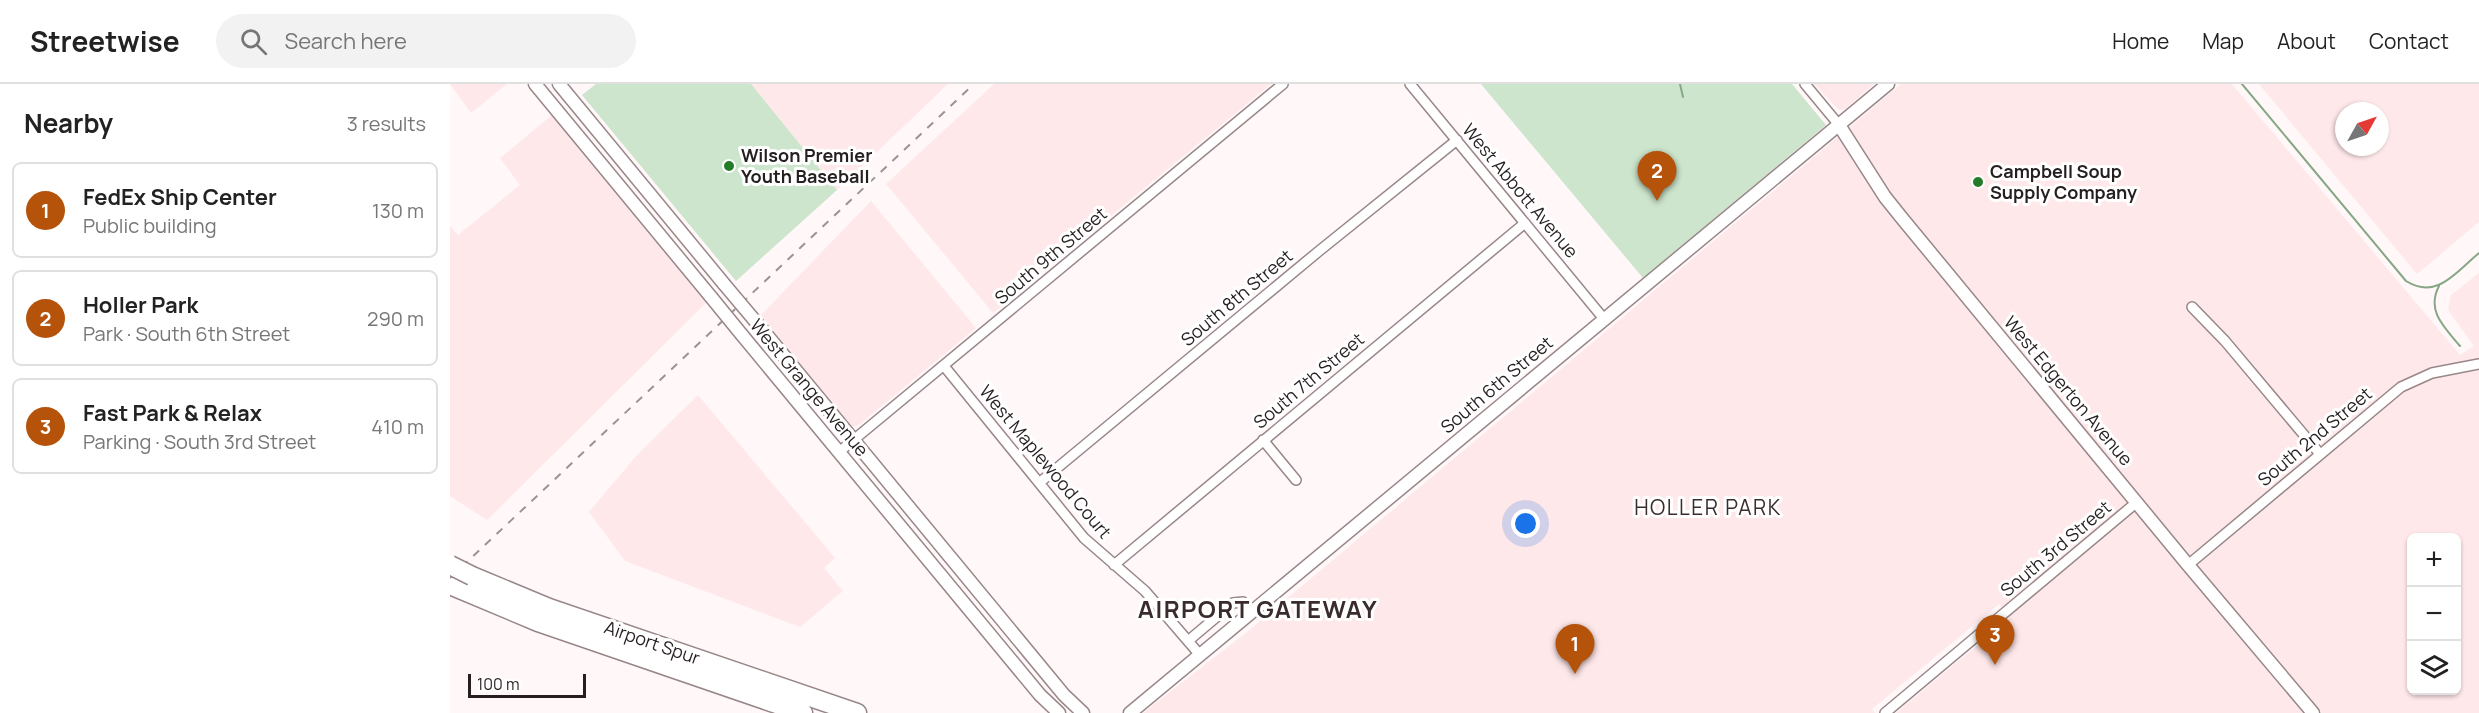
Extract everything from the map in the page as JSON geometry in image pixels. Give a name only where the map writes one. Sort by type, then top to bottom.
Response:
[{"type":"highway","name":"Airport Spur","points":[[450,565],[549,608],[857,713]]},
{"type":"highway","name":"Airport Spur","points":[[454,586],[538,622],[803,713]]},
{"type":"street","name":"West Grange Avenue","points":[[535,84],[940,575],[1040,695],[1059,713]]},
{"type":"street","name":"West Grange Avenue","points":[[559,84],[1054,683],[1083,713]]},
{"type":"street","name":"South 9th Street","points":[[839,452],[1282,84]]},
{"type":"street","name":"West Abbott Avenue","points":[[1410,84],[1605,319]]},
{"type":"street","name":"West Edgerton Avenue","points":[[1805,84],[1839,125],[1885,197],[2313,713]]},
{"type":"street","name":"South 6th Street","points":[[1132,712],[1888,84]]},
{"type":"street","name":"South 8th Street","points":[[1039,483],[1457,140]]},
{"type":"street","points":[[603,166],[617,154]]},
{"type":"street","name":"South 7th Street","points":[[1114,565],[1525,223]]},
{"type":"street","points":[[2193,307],[2225,341],[2320,454]]},
{"type":"street","name":"South 2nd Street","points":[[2188,565],[2402,387],[2432,373],[2479,364]]},
{"type":"street","name":"West Maplewood Court","points":[[944,366],[1084,538],[1145,591],[1200,655]]},
{"type":"street","points":[[1263,440],[1296,480]]},
{"type":"street","name":"South 3rd Street","points":[[1885,713],[2137,502]]},
{"type":"street","points":[[940,575],[955,562]]},
{"type":"street","points":[[1188,641],[1233,603],[1243,602],[1252,612]]},
{"type":"street","points":[[1040,695],[1054,683]]},
{"type":"shaded area","points":[[450,84],[507,84],[471,113]]},
{"type":"shaded area","points":[[751,84],[948,84],[837,190]]},
{"type":"shaded area","points":[[994,84],[1271,84],[993,313],[886,184]]},
{"type":"shaded area","points":[[1814,84],[1874,84],[1845,109],[1839,110]]},
{"type":"shaded area","points":[[1901,84],[2232,84],[2460,355],[2474,346],[2448,310],[2451,295],[2479,273],[2479,713],[2322,713],[2241,616],[2229,625],[2303,713],[1896,713],[2010,618],[1999,604],[1872,709],[1875,713],[1143,713],[1247,632]]},
{"type":"shaded area","points":[[2259,84],[2479,84],[2479,222],[2417,274]]},
{"type":"shaded area","points":[[552,115],[707,302],[487,520],[450,496],[450,226],[458,235],[520,185],[500,158]]},
{"type":"shaded area","points":[[871,201],[976,328],[860,424],[851,428],[760,316]]},
{"type":"shaded area","points":[[698,395],[835,558],[824,568],[843,591],[800,627],[625,561],[589,512],[637,455]]},
{"type":"green space","name":"Wilson Premier Youth Baseball","points":[[596,84],[751,84],[837,190],[736,281],[582,95]]},
{"type":"green space","points":[[1481,84],[1792,84],[1826,125],[1643,278]]},
{"type":"waterway","points":[[1680,84],[1683,97]]},
{"type":"waterway","points":[[2242,84],[2406,281],[2417,286],[2436,286],[2454,276],[2479,253]]},
{"type":"waterway","points":[[2439,286],[2435,303],[2436,311],[2443,325],[2460,346]]},
{"type":"railway","points":[[450,578],[974,84]]},
{"type":"place","name":"Wilson Premier Youth Baseball","points":[[729,166]]},
{"type":"place","name":"Campbell Soup Supply Company","points":[[1978,182]]},
{"type":"place","name":"Holler Park","points":[[1657,201]]},
{"type":"place","name":"Fast Park & Relax","points":[[1995,665]]},
{"type":"place","name":"FedEx Ship Center","points":[[1575,674]]},
{"type":"district","name":"HOLLER PARK","points":[[1708,508]]},
{"type":"district","name":"AIRPORT GATEWAY","points":[[1258,610]]}]
